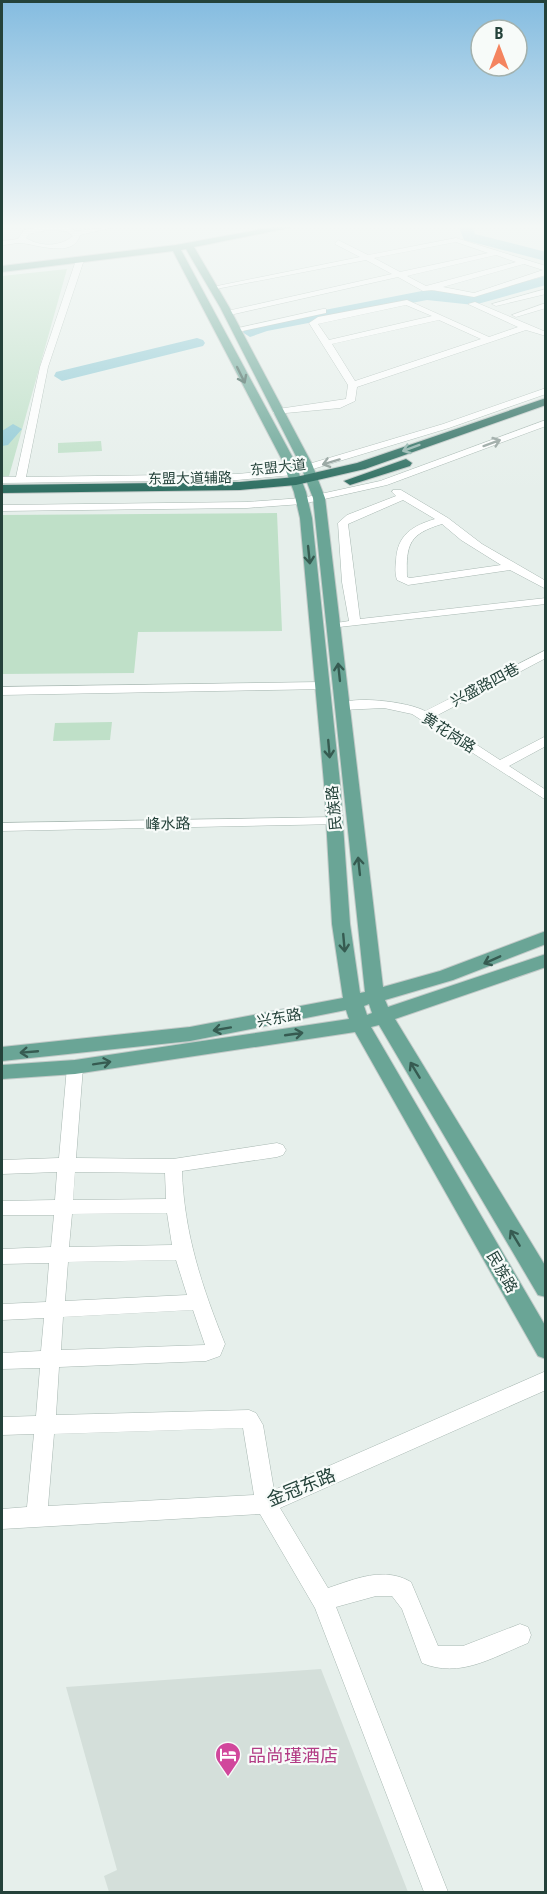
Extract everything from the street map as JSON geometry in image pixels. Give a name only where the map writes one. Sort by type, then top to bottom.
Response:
[{"type":"highway","name":"东盟大道","points":[[2,489],[146,483],[240,486],[306,485],[546,401]]},
{"type":"highway","name":"东盟大道","points":[[2,500],[244,496],[374,475],[546,413]]},
{"type":"main road","name":"民族路","points":[[218,315],[306,485],[344,944],[353,1004],[360,1024],[546,1349]]},
{"type":"main road","name":"民族路","points":[[231,315],[278,412],[306,485],[334,626],[375,998],[383,1016],[546,1288]]},
{"type":"main road","name":"兴东路","points":[[2,1054],[194,1034],[353,1004],[482,965],[546,937]]},
{"type":"main road","name":"兴东路","points":[[2,1072],[75,1067],[360,1024],[546,960]]},
{"type":"street","points":[[20,480],[44,367],[61,315]]},
{"type":"street","points":[[238,329],[301,315]]},
{"type":"street","points":[[278,412],[348,404],[352,385],[313,323],[315,320],[338,315]]},
{"type":"street","points":[[436,315],[486,338]]},
{"type":"street","points":[[499,315],[544,334]]},
{"type":"street","points":[[327,342],[440,317]]},
{"type":"street","points":[[352,385],[486,338],[526,327]]},
{"type":"street","name":"东盟大道辅路","points":[[2,508],[247,505],[306,485],[446,426],[546,391]]},
{"type":"street","points":[[424,419],[458,432]]},
{"type":"street","name":"东盟大道辅路","points":[[306,485],[383,483],[546,423]]},
{"type":"street","name":"东盟大道辅路","points":[[2,480],[146,483]]},
{"type":"street","points":[[383,483],[546,586]]},
{"type":"street","points":[[355,624],[348,582],[343,523],[351,517],[405,496]]},
{"type":"street","points":[[444,520],[412,533],[404,540],[400,552],[403,581],[513,566]]},
{"type":"street","points":[[334,626],[546,601]]},
{"type":"street","name":"兴盛路四巷","points":[[424,717],[546,653]]},
{"type":"street","points":[[2,691],[323,686]]},
{"type":"street","name":"黄花岗路","points":[[342,706],[399,705],[424,717],[546,795]]},
{"type":"street","points":[[500,766],[546,740]]},
{"type":"street","name":"峰水路","points":[[2,827],[335,821]]},
{"type":"street","points":[[37,1518],[75,1067]]},
{"type":"street","points":[[2,1167],[67,1164],[173,1166],[277,1150]]},
{"type":"street","points":[[2,1361],[206,1353],[213,1350],[215,1344],[181,1252],[173,1206],[173,1166]]},
{"type":"street","points":[[2,1208],[173,1206]]},
{"type":"street","points":[[2,1256],[181,1252]]},
{"type":"street","points":[[2,1312],[198,1302]]},
{"type":"street","name":"金冠东路","points":[[2,1519],[266,1504],[546,1380]]},
{"type":"street","points":[[2,1426],[249,1419],[253,1425],[266,1504],[323,1600],[436,1893]]},
{"type":"street","points":[[323,1600],[381,1583],[394,1583],[404,1591],[430,1656],[441,1660],[458,1658],[520,1635]]},
{"type":"shaded area","name":"品尚瑾酒店","points":[[321,1669],[408,1892],[109,1892],[104,1876],[117,1870],[66,1687]]},
{"type":"green space","points":[[2,315],[54,315],[9,476],[2,476]]},
{"type":"green space","points":[[101,441],[102,451],[58,453],[58,443]]},
{"type":"green space","points":[[277,513],[282,631],[138,632],[134,673],[2,674],[2,515]]},
{"type":"green space","points":[[112,722],[110,740],[53,741],[55,723]]},
{"type":"waterway","points":[[250,332],[263,327],[323,315]]},
{"type":"waterway","points":[[62,376],[197,343]]},
{"type":"waterway","points":[[2,441],[13,429]]},
{"type":"place","name":"品尚瑾酒店","points":[[228,1778]]}]
